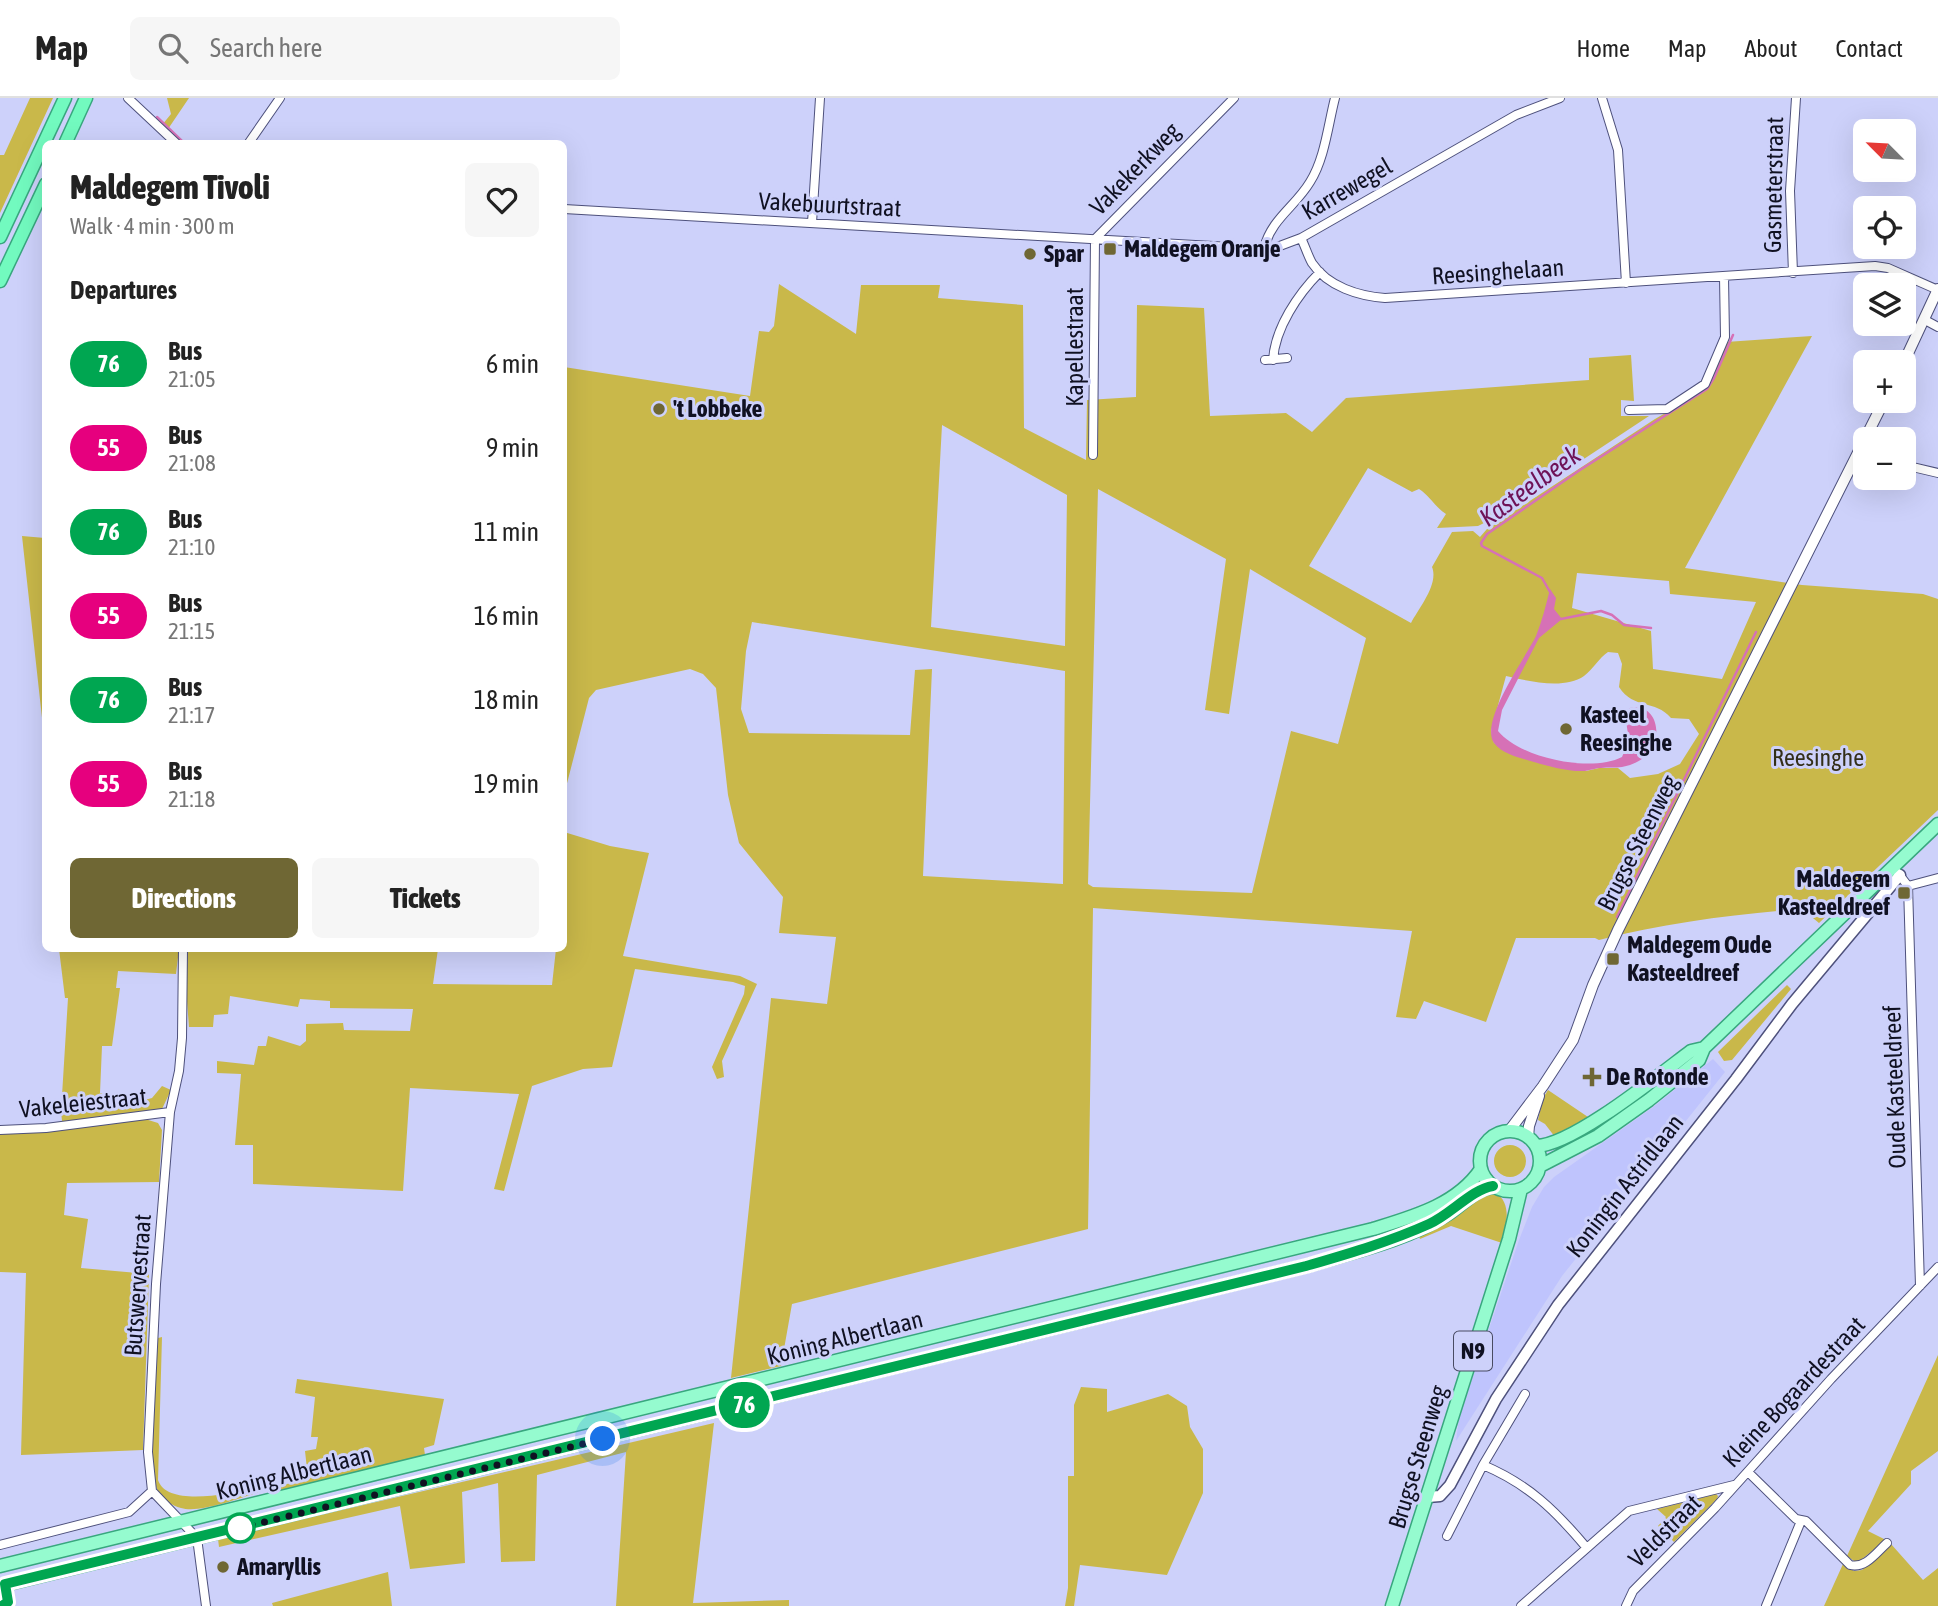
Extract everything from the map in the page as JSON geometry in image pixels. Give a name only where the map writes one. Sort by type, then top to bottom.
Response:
[{"type":"highway","points":[[45,140],[65,98]]},
{"type":"highway","points":[[67,140],[86,98]]},
{"type":"highway","points":[[0,237],[42,147]]},
{"type":"highway","points":[[0,281],[42,192]]},
{"type":"main road","name":"Koningin Astridlaan","points":[[1428,1497],[1440,1496],[1450,1485],[1496,1399],[1558,1305],[1792,1004],[1938,824]]},
{"type":"main road","name":"Koningin Astridlaan","points":[[1540,1166],[1598,1136],[1699,1060],[1704,1048],[1897,872]]},
{"type":"main road","name":"Koningin Astridlaan","points":[[1532,1141],[1556,1143],[1614,1108],[1690,1051],[1704,1048]]},
{"type":"main road","name":"Brugse Steenweg","points":[[1509,1131],[1488,1140],[1481,1154],[1481,1169],[1499,1189],[1510,1208],[1509,1239]]},
{"type":"main road","points":[[1509,1131],[1532,1141]]},
{"type":"main road","name":"Brugse Steenweg","points":[[1392,1606],[1509,1239],[1521,1189],[1532,1181],[1540,1166],[1532,1141]]},
{"type":"main road","name":"Koning Albertlaan","points":[[0,1566],[1373,1229],[1437,1207],[1471,1182],[1481,1169]]},
{"type":"main road","name":"Koning Albertlaan","points":[[3,1585],[1306,1266],[1412,1232],[1446,1216],[1482,1189],[1499,1189]]},
{"type":"main road","points":[[1499,1189],[1521,1189]]},
{"type":"street","points":[[128,98],[173,140]]},
{"type":"street","points":[[251,140],[280,98]]},
{"type":"street","points":[[812,223],[820,98]]},
{"type":"street","name":"Vakekerkweg","points":[[1095,239],[1234,98]]},
{"type":"street","points":[[1264,248],[1271,228],[1310,182],[1322,153],[1335,98]]},
{"type":"street","name":"Karrewegel","points":[[1095,239],[1264,248],[1290,244],[1516,115],[1545,101],[1560,98]]},
{"type":"street","points":[[1602,98],[1618,150],[1626,283]]},
{"type":"street","name":"Gasmeterstraat","points":[[1793,273],[1790,191],[1796,98]]},
{"type":"street","name":"Vakebuurtstraat","points":[[567,209],[1095,239]]},
{"type":"street","name":"Reesinghelaan","points":[[1301,238],[1313,264],[1335,284],[1353,292],[1385,298],[1875,266],[1888,268],[1938,290]]},
{"type":"street","name":"Kapellestraat","points":[[1093,455],[1095,239]]},
{"type":"street","points":[[1287,358],[1269,360],[1277,336],[1310,282],[1320,272]]},
{"type":"street","points":[[1629,410],[1667,409],[1705,384],[1725,337],[1724,277]]},
{"type":"street","points":[[1910,350],[1938,290]]},
{"type":"street","points":[[1925,320],[1938,327]]},
{"type":"street","points":[[1916,468],[1938,473]]},
{"type":"street","name":"Brugse Steenweg","points":[[1509,1131],[1573,1040],[1607,953],[1793,583],[1853,471]]},
{"type":"street","points":[[1897,872],[1908,886],[1938,878]]},
{"type":"street","name":"Oude Kasteeldreef","points":[[1908,886],[1920,1286]]},
{"type":"street","name":"Butswervestraat","points":[[152,1491],[148,1452],[156,1297],[170,1112],[179,1071],[182,1038],[183,952]]},
{"type":"street","name":"Brugse Steenweg","points":[[1532,1141],[1531,1119],[1543,1086]]},
{"type":"street","name":"Vakeleiestraat","points":[[0,1129],[46,1128],[170,1112]]},
{"type":"street","name":"Kleine Bogaardestraat","points":[[1521,1606],[1629,1511],[1735,1485],[1938,1267]]},
{"type":"street","points":[[1447,1536],[1483,1465],[1525,1394]]},
{"type":"street","points":[[1483,1465],[1534,1493],[1552,1508],[1586,1547]]},
{"type":"street","points":[[1748,1472],[1796,1519],[1806,1521],[1850,1565],[1855,1567],[1866,1563],[1887,1543]]},
{"type":"street","name":"Veldstraat","points":[[1626,1606],[1633,1591],[1735,1485]]},
{"type":"street","points":[[0,1545],[129,1512],[152,1491],[197,1538],[205,1606]]},
{"type":"street","points":[[1766,1606],[1801,1521]]},
{"type":"street","name":"Koning Albertlaan","points":[[2,1606],[8,1602],[3,1585]]},
{"type":"shaded area","points":[[1550,589],[1556,598],[1554,609],[1562,619],[1539,638],[1502,710],[1498,731],[1508,741],[1539,755],[1575,763],[1609,762],[1622,757],[1629,740],[1625,715],[1630,708],[1641,708],[1649,713],[1656,731],[1655,742],[1638,762],[1622,767],[1570,770],[1514,756],[1494,743],[1491,733],[1498,705],[1536,636]]},
{"type":"shaded area","points":[[1713,1059],[1725,1072],[1562,1276],[1456,1441],[1459,1418],[1519,1240],[1532,1207],[1544,1187],[1554,1177],[1652,1108]]},
{"type":"green space","points":[[30,98],[53,98],[0,213],[0,155],[4,155]]},
{"type":"green space","points":[[167,98],[189,98],[168,129],[162,125],[171,114]]},
{"type":"green space","name":"Reesinghe","points":[[779,284],[856,334],[861,285],[940,285],[938,298],[1023,305],[1024,428],[1086,460],[1087,400],[1136,397],[1137,305],[1204,308],[1210,416],[1286,413],[1312,432],[1346,398],[1589,380],[1589,358],[1631,355],[1634,401],[1621,400],[1621,416],[1649,416],[1496,517],[1478,526],[1437,528],[1446,514],[1423,492],[1419,489],[1412,492],[1368,468],[1309,566],[1411,623],[1431,588],[1432,567],[1452,532],[1473,531],[1480,537],[1487,529],[1655,419],[1700,393],[1709,384],[1726,342],[1812,336],[1685,568],[1802,585],[1923,594],[1938,599],[1938,810],[1819,923],[1802,909],[1700,920],[1599,940],[1516,938],[1486,1022],[1424,1001],[1416,1019],[1396,1017],[1412,931],[1093,908],[1088,1229],[792,1304],[781,1366],[731,1378],[771,998],[827,1004],[836,937],[779,933],[783,897],[739,843],[728,795],[716,688],[703,674],[690,669],[596,690],[589,698],[567,783],[567,367],[750,396],[759,331],[769,332],[774,326]],"holes":[[[942,425],[1067,495],[1065,646],[931,627]],[[1098,489],[1226,559],[1205,710],[1229,714],[1250,569],[1366,638],[1338,744],[1291,731],[1252,893],[1093,887],[1088,884]],[[1577,573],[1669,581],[1670,594],[1756,602],[1722,679],[1653,669],[1651,631],[1572,608]],[[752,622],[1065,671],[1063,884],[923,876],[932,669],[915,670],[910,735],[749,733],[741,709],[746,651]],[[1608,652],[1618,653],[1622,664],[1619,687],[1625,694],[1638,702],[1658,708],[1671,718],[1689,719],[1699,734],[1680,764],[1658,774],[1630,778],[1618,768],[1586,771],[1494,743],[1491,731],[1506,676],[1546,683],[1566,683],[1584,676]]]},
{"type":"green space","points":[[22,536],[42,538],[42,718]]},
{"type":"green space","points":[[567,833],[610,846],[649,853],[623,956],[740,976],[757,984],[722,1061],[724,1077],[717,1079],[712,1067],[745,986],[733,982],[635,969],[612,1067],[583,1069],[532,1086],[504,1191],[494,1189],[519,1094],[410,1088],[403,1191],[253,1184],[253,1145],[235,1145],[241,1074],[217,1073],[217,1061],[254,1065],[258,1046],[266,1046],[268,1036],[300,1046],[306,1041],[306,1024],[343,1023],[344,1030],[410,1031],[413,1009],[330,1008],[330,1001],[300,999],[298,1007],[230,996],[228,1014],[214,1015],[213,1027],[189,1027],[186,989],[188,952],[438,952],[433,984],[552,985],[556,952],[567,952]]},
{"type":"green space","points":[[59,952],[179,952],[176,974],[118,971],[116,988],[120,988],[112,1046],[102,1046],[100,1093],[116,1099],[140,1098],[141,1101],[152,1098],[162,1086],[171,1090],[162,1109],[106,1116],[106,1125],[145,1119],[158,1123],[162,1130],[159,1182],[67,1183],[64,1215],[88,1219],[81,1268],[149,1274],[143,1450],[21,1455],[26,1273],[0,1272],[0,1134],[63,1129],[61,1112],[68,998],[65,998]]},
{"type":"green space","points":[[1787,985],[1791,989],[1732,1060],[1724,1061],[1718,1052]]},
{"type":"green space","points":[[1548,1090],[1588,1117],[1555,1137],[1545,1124],[1538,1120],[1543,1098]]},
{"type":"green space","points":[[1510,1145],[1521,1150],[1526,1161],[1521,1172],[1510,1177],[1499,1172],[1494,1161],[1499,1150]]},
{"type":"green space","points":[[1495,1192],[1501,1197],[1506,1209],[1502,1243],[1451,1226],[1420,1239],[1418,1233],[1478,1195]]},
{"type":"green space","points":[[162,1337],[158,1480],[164,1489],[190,1496],[223,1494],[265,1486],[266,1490],[200,1509],[181,1508],[159,1492],[154,1476],[152,1438],[158,1338]]},
{"type":"green space","points":[[1938,1355],[1938,1451],[1911,1471],[1911,1484],[1868,1531],[1886,1540],[1857,1563],[1847,1556]]},
{"type":"green space","points":[[297,1379],[444,1399],[434,1445],[424,1448],[425,1455],[274,1492],[273,1488],[308,1478],[305,1451],[316,1449],[318,1437],[311,1437],[315,1397],[295,1393]]},
{"type":"green space","points":[[1081,1387],[1107,1389],[1107,1412],[1168,1394],[1187,1406],[1190,1427],[1203,1449],[1203,1493],[1167,1575],[1080,1565],[1074,1606],[1065,1606],[1068,1588],[1068,1476],[1074,1476],[1074,1405]]},
{"type":"green space","points":[[714,1423],[693,1603],[789,1600],[789,1606],[616,1606],[626,1452],[537,1475],[535,1561],[501,1562],[498,1483],[462,1492],[465,1563],[410,1569],[400,1506],[219,1547],[218,1539]]},
{"type":"green space","points":[[1716,1494],[1717,1499],[1674,1542],[1658,1526],[1666,1517],[1657,1509]]},
{"type":"green space","points":[[1891,1544],[1923,1580],[1938,1568],[1938,1606],[1824,1606],[1843,1564],[1854,1571],[1862,1570]]},
{"type":"green space","points":[[388,1572],[392,1606],[273,1606],[272,1603]]},
{"type":"waterway","points":[[157,117],[181,140]]},
{"type":"waterway","name":"Kasteelbeek","points":[[1550,592],[1542,578],[1482,546],[1487,534],[1580,470],[1707,389],[1733,335]]},
{"type":"waterway","name":"Kasteelbeek","points":[[1561,619],[1601,611],[1612,615],[1624,625],[1651,628]]},
{"type":"waterway","name":"Kasteelbeek","points":[[1617,917],[1756,632]]},
{"type":"bus line","name":"76","points":[[2,1606],[8,1602],[5,1584],[1306,1266],[1412,1232],[1446,1216],[1482,1189],[1493,1186]]},
{"type":"place","name":"Maldegem Oranje","points":[[1110,249]]},
{"type":"place","name":"Spar","points":[[1030,254]]},
{"type":"place","name":"'t Lobbeke","points":[[659,409]]},
{"type":"place","name":"Kasteel Reesinghe","points":[[1566,729]]},
{"type":"place","name":"Maldegem Kasteeldreef","points":[[1904,893]]},
{"type":"place","name":"Maldegem Oude Kasteeldreef","points":[[1613,959]]},
{"type":"place","name":"De Rotonde","points":[[1592,1077]]},
{"type":"place","name":"Amaryllis","points":[[223,1567]]},
{"type":"route","points":[[240,1528],[603,1439]]}]
